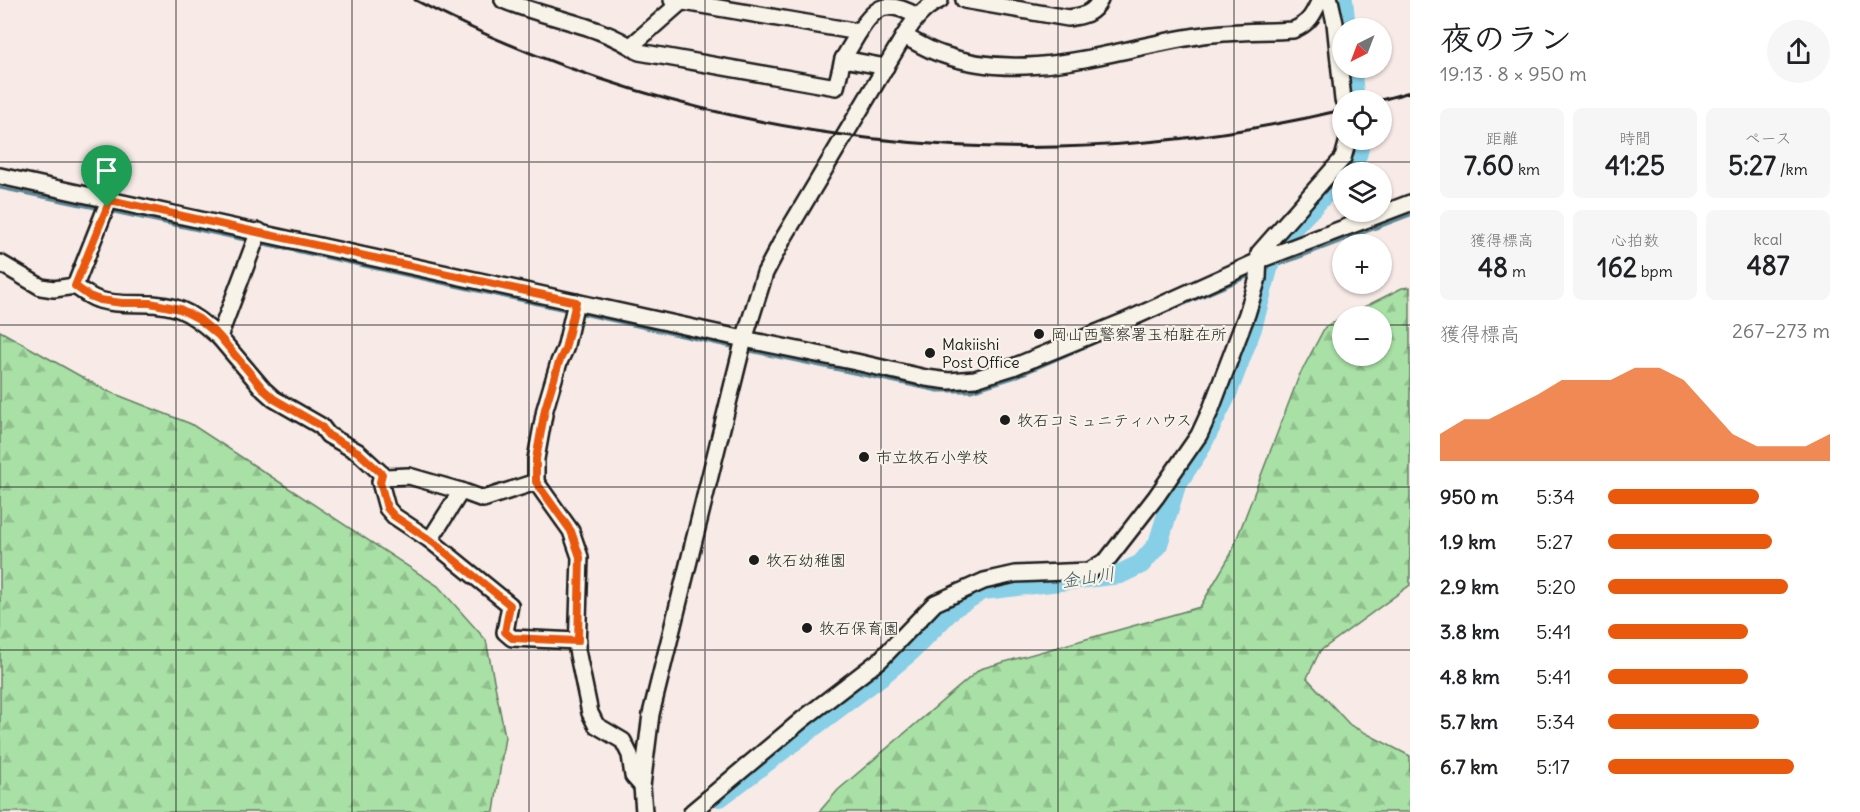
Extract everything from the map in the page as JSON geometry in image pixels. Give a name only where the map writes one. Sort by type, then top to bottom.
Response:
[{"type":"street","points":[[503,0],[618,38],[639,52],[836,87],[843,59],[872,11],[880,4],[892,1],[904,3],[917,16]]},
{"type":"street","points":[[645,812],[642,786],[651,714],[742,346],[765,273],[904,36],[917,16],[940,0]]},
{"type":"street","points":[[964,0],[1068,18],[1092,12],[1100,0]]},
{"type":"street","points":[[904,36],[941,54],[979,63],[1034,67],[1066,64],[1200,36],[1293,30],[1305,26],[1320,0]]},
{"type":"street","points":[[1330,0],[1335,22],[1342,90]]},
{"type":"street","points":[[631,46],[677,1],[859,32]]},
{"type":"street","points":[[843,59],[886,67]]},
{"type":"street","points":[[692,812],[784,734],[880,660],[935,603],[984,581],[1016,574],[1089,571],[1107,560],[1156,497],[1199,435],[1239,336],[1264,263],[1259,253],[1275,232],[1343,158],[1345,150]]},
{"type":"street","points":[[0,176],[107,207],[742,346],[856,362],[949,381],[975,379],[1013,367],[1410,203]]},
{"type":"street","points":[[75,286],[107,207]]},
{"type":"street","points":[[219,336],[256,239]]},
{"type":"street","points":[[0,263],[41,287],[54,289],[75,286],[89,296],[100,300],[150,303],[180,309],[199,319],[219,336],[269,395],[321,426],[328,435],[358,452],[385,477],[409,476],[483,499],[536,482]]},
{"type":"street","points":[[574,309],[565,349],[545,409],[536,459],[536,482],[571,531],[580,557],[578,650],[590,713],[596,724],[623,741],[630,755],[633,776],[642,786]]},
{"type":"street","points":[[382,474],[380,482],[387,508],[394,516],[430,540],[510,605],[505,632],[512,638],[578,641]]},
{"type":"street","points":[[430,540],[461,491]]},
{"type":"green space","points":[[1410,287],[1410,585],[1320,651],[1307,678],[1350,725],[1410,756],[1410,812],[819,812],[838,790],[980,669],[1200,607],[1231,554],[1299,376],[1325,327],[1332,323],[1332,366],[1392,366],[1392,306],[1366,306],[1402,288]]},
{"type":"green space","points":[[0,331],[105,390],[191,424],[438,586],[486,640],[505,736],[494,812],[0,812]]},
{"type":"waterway","name":"金山川","points":[[1343,0],[1345,18]]},
{"type":"waterway","name":"金山川","points":[[1352,78],[1354,90]]},
{"type":"waterway","name":"金山川","points":[[1354,162],[1359,150]]},
{"type":"waterway","name":"金山川","points":[[720,797],[882,675],[911,651],[953,608],[983,590],[1120,574],[1141,564],[1158,544],[1176,485],[1199,450],[1227,394],[1252,328],[1274,247],[1332,186]]},
{"type":"waterway","points":[[0,188],[100,209]]},
{"type":"waterway","points":[[109,211],[249,241]]},
{"type":"waterway","points":[[1263,271],[1410,215]]},
{"type":"waterway","points":[[259,243],[569,311]]},
{"type":"waterway","points":[[745,350],[938,391],[971,391],[1013,378],[1254,274]]},
{"type":"waterway","points":[[578,313],[736,348]]},
{"type":"railway","points":[[415,0],[523,50],[636,90],[751,119],[869,138],[988,147],[1107,145],[1225,133],[1332,112]]},
{"type":"railway","points":[[1392,97],[1410,92]]},
{"type":"place","name":"岡山西警察署玉柏駐在所","points":[[1039,334]]},
{"type":"place","name":"Makiishi Post Office","points":[[930,353]]},
{"type":"place","name":"牧石コミュニティハウス","points":[[1005,420]]},
{"type":"place","name":"市立牧石小学校","points":[[864,457]]},
{"type":"place","name":"牧石幼稚園","points":[[754,560]]},
{"type":"place","name":"牧石保育園","points":[[807,628]]},
{"type":"route","points":[[110,200],[576,302],[565,349],[545,409],[536,459],[536,482],[571,531],[580,557],[578,641],[512,638],[505,632],[510,605],[430,540],[394,516],[387,508],[380,482],[382,474],[358,452],[328,435],[321,426],[274,399],[219,336],[199,319],[180,309],[150,303],[100,300],[89,296],[75,286],[107,207],[110,200]]}]
